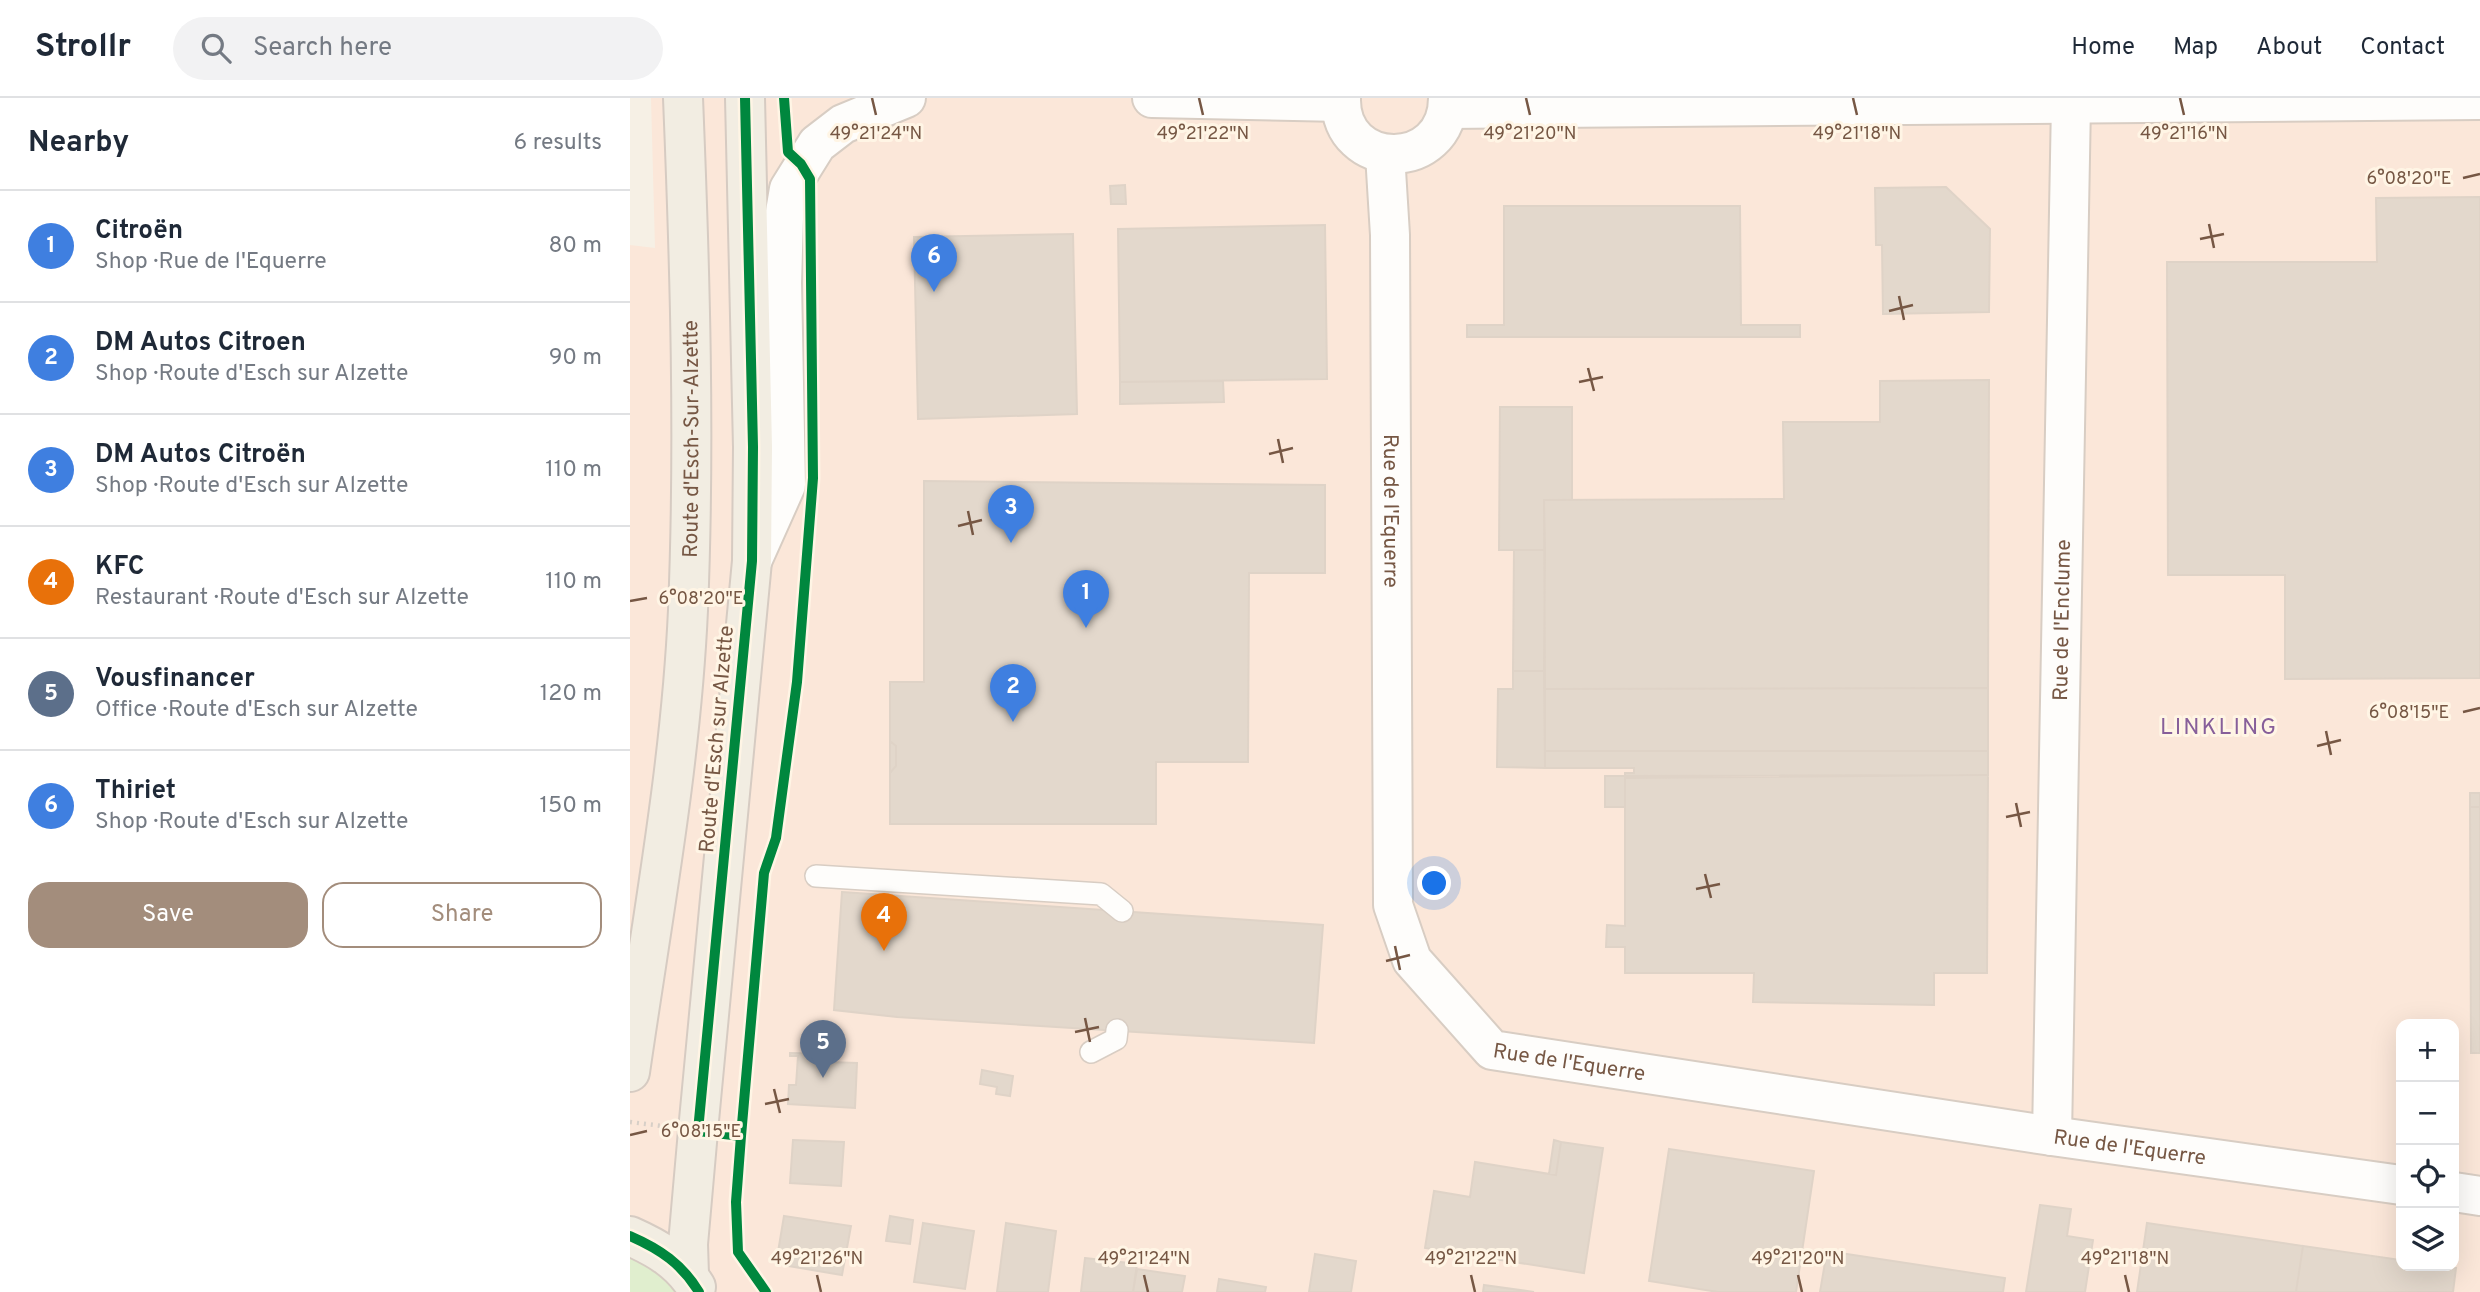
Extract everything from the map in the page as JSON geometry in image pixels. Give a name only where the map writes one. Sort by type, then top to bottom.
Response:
[{"type":"main road","name":"Route d'Esch-Sur-Alzette","points":[[630,1072],[670,801],[688,612],[692,407],[683,98]]},
{"type":"main road","name":"Route d'Esch sur Alzette","points":[[694,1284],[688,1244],[752,561],[753,447],[745,98]]},
{"type":"main road","points":[[630,1236],[663,1251],[694,1284]]},
{"type":"street","points":[[752,561],[786,485],[782,283],[784,218],[789,189],[817,144],[843,124],[906,98]]},
{"type":"street","points":[[1152,98],[1341,100],[1344,120],[1353,136],[1368,148],[1385,154],[1402,155],[1419,149],[1433,139],[1448,104],[2480,100]]},
{"type":"street","name":"Rue de l'Enclume","points":[[2052,1136],[2071,103]]},
{"type":"street","name":"Rue de l'Equerre","points":[[1385,154],[1390,235],[1393,905],[1412,960],[1492,1050],[2052,1136],[2396,1184]]},
{"type":"street","points":[[2459,1193],[2480,1196]]},
{"type":"lane","points":[[816,876],[1101,894],[1122,911]]},
{"type":"lane","points":[[1091,1052],[1116,1039],[1117,1030]]},
{"type":"shaded area","points":[[651,98],[2480,98],[2480,1292],[630,1292],[630,245],[655,248]]},
{"type":"green space","points":[[630,1254],[667,1276],[678,1292],[630,1292]]},
{"type":"building","points":[[1125,185],[1126,204],[1111,204],[1110,186]]},
{"type":"building","points":[[1946,187],[1990,229],[1989,312],[1883,314],[1882,245],[1876,245],[1875,188]]},
{"type":"building","points":[[2480,197],[2480,678],[2285,679],[2285,575],[2168,575],[2167,262],[2377,262],[2376,198]]},
{"type":"building","points":[[1504,206],[1740,206],[1741,325],[1800,325],[1800,337],[1467,337],[1467,325],[1504,325]]},
{"type":"building","points":[[1325,225],[1327,379],[1120,382],[1118,229]]},
{"type":"building","points":[[1073,234],[1077,414],[918,419],[914,237]]},
{"type":"building","points":[[1989,380],[1988,688],[1545,689],[1544,500],[1784,499],[1783,422],[1880,422],[1880,381]]},
{"type":"building","points":[[1223,381],[1224,402],[1120,404],[1120,382]]},
{"type":"building","points":[[1500,407],[1572,407],[1572,500],[1544,500],[1545,550],[1499,550]]},
{"type":"building","points":[[924,481],[1325,485],[1325,573],[1249,573],[1248,762],[1156,762],[1156,824],[890,824],[890,773],[896,766],[896,746],[890,741],[890,682],[924,682]]},
{"type":"building","points":[[1514,550],[1545,550],[1544,671],[1513,671]]},
{"type":"building","points":[[1513,671],[1544,671],[1545,768],[1497,767],[1498,689],[1513,689]]},
{"type":"building","points":[[1988,688],[1988,751],[1545,751],[1545,689]]},
{"type":"building","points":[[890,741],[896,746],[896,766],[890,773]]},
{"type":"building","points":[[1545,751],[1988,751],[1988,775],[1625,776],[1625,773],[1634,773],[1634,768],[1545,768]]},
{"type":"building","points":[[1988,775],[1987,973],[1934,973],[1934,1005],[1753,1002],[1754,973],[1625,973],[1625,947],[1606,947],[1607,925],[1625,926],[1625,778]]},
{"type":"building","points":[[1605,776],[1625,776],[1625,807],[1605,807]]},
{"type":"building","points":[[2470,793],[2480,793],[2480,807],[2470,807]]},
{"type":"building","points":[[2470,807],[2480,807],[2480,1053],[2471,1053]]},
{"type":"building","points":[[842,892],[1323,925],[1314,1043],[897,1017],[834,1010]]},
{"type":"building","points":[[790,1053],[826,1054],[826,1062],[857,1063],[855,1108],[788,1104],[789,1085],[796,1085],[798,1056],[790,1056]]},
{"type":"building","points":[[982,1070],[1013,1076],[1010,1096],[996,1094],[997,1087],[980,1084]]},
{"type":"building","points":[[793,1140],[844,1142],[841,1186],[790,1183]]},
{"type":"building","points":[[1554,1140],[1561,1142],[1556,1175],[1549,1174]]},
{"type":"building","points":[[1561,1142],[1603,1148],[1584,1273],[1425,1248],[1434,1191],[1470,1197],[1475,1162],[1556,1175]]},
{"type":"building","points":[[1669,1149],[1814,1171],[1796,1292],[1718,1292],[1649,1281]]},
{"type":"building","points":[[2040,1205],[2071,1209],[2067,1236],[2093,1240],[2085,1292],[2026,1292]]},
{"type":"building","points":[[784,1216],[851,1226],[842,1275],[776,1264]]},
{"type":"building","points":[[890,1216],[913,1220],[910,1244],[886,1241]]},
{"type":"building","points":[[923,1223],[974,1231],[965,1289],[914,1282]]},
{"type":"building","points":[[1006,1223],[1056,1231],[1048,1292],[997,1292]]},
{"type":"building","points":[[2147,1223],[2303,1246],[2296,1292],[2137,1292]]},
{"type":"building","points":[[2303,1246],[2396,1259],[2396,1271],[2456,1271],[2453,1292],[2296,1292]]},
{"type":"building","points":[[1827,1251],[2005,1278],[2003,1292],[1820,1292]]},
{"type":"building","points":[[1315,1254],[1356,1261],[1351,1292],[1309,1292]]},
{"type":"building","points":[[1085,1258],[1137,1264],[1133,1292],[1081,1292]]},
{"type":"building","points":[[1137,1269],[1185,1276],[1182,1292],[1133,1292]]},
{"type":"building","points":[[1219,1279],[1266,1287],[1265,1292],[1217,1292]]},
{"type":"building","points":[[1484,1285],[1534,1292],[1483,1292]]},
{"type":"cycle path","points":[[745,98],[753,447],[752,561],[698,1131],[741,1136],[736,1202],[738,1252],[766,1292]]},
{"type":"cycle path","points":[[741,1136],[764,873],[776,838],[797,682],[813,478],[810,179],[801,164],[788,152],[784,98]]},
{"type":"cycle path","points":[[630,1236],[669,1258],[699,1292]]},
{"type":"place","name":"Thiriet","points":[[934,292]]},
{"type":"place","name":"DM Autos Citroën","points":[[1011,543]]},
{"type":"place","name":"Citroën","points":[[1086,628]]},
{"type":"place","name":"DM Autos Citroen","points":[[1013,722]]},
{"type":"place","name":"KFC","points":[[884,951]]},
{"type":"place","name":"Vousfinancer","points":[[823,1078]]},
{"type":"district","name":"LINKLING","points":[[2219,726]]}]
